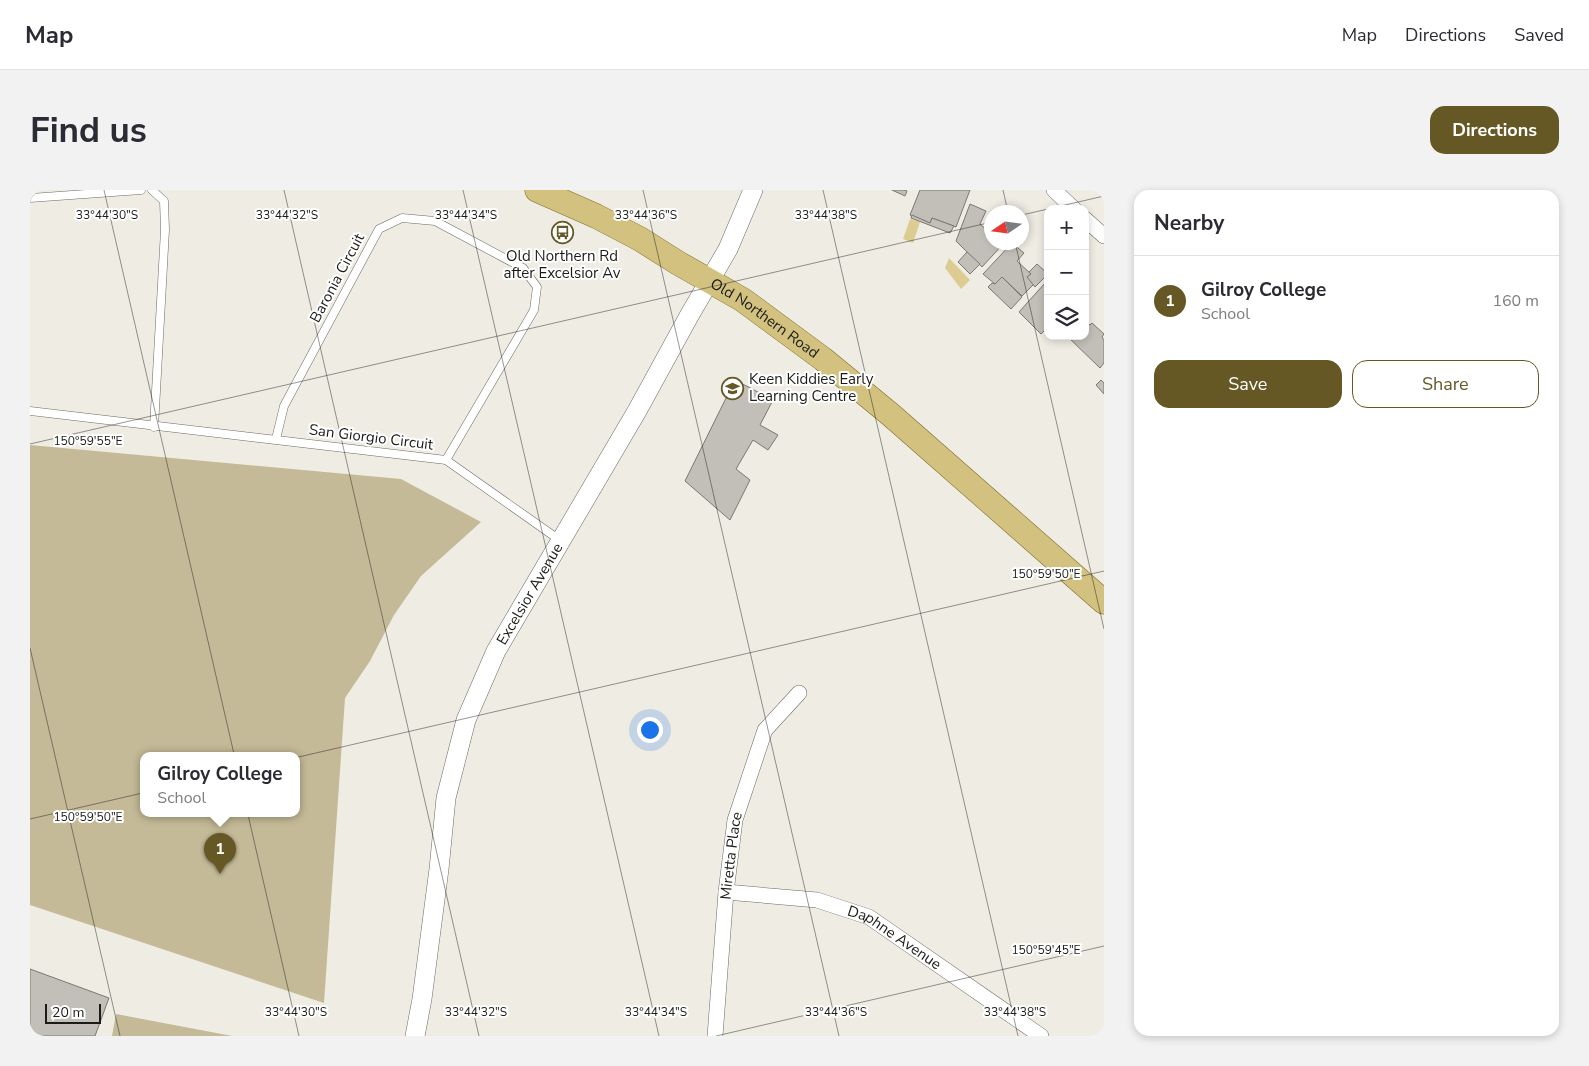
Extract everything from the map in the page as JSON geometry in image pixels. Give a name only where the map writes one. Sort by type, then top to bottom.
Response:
[{"type":"main road","name":"Old Northern Road","points":[[537,190],[596,216],[640,239],[678,264],[743,300],[822,359],[891,415],[1104,602]]},
{"type":"street","name":"Excelsior Avenue","points":[[415,1036],[422,999],[437,887],[446,798],[466,720],[496,651],[638,411],[689,316],[728,249],[753,190]]},
{"type":"street","points":[[1054,190],[1070,205]]},
{"type":"street","points":[[1089,223],[1104,236]]},
{"type":"street","name":"Miretta Place","points":[[715,1036],[726,892],[735,820],[765,730],[799,693]]},
{"type":"street","name":"Daphne Avenue","points":[[726,892],[817,900],[869,917],[1041,1036]]},
{"type":"lane","points":[[30,198],[141,190]]},
{"type":"lane","points":[[152,190],[164,201],[166,230],[154,427]]},
{"type":"lane","name":"Baronia Circuit","points":[[276,439],[284,406],[379,229],[402,218],[435,221],[523,268],[537,287],[534,310],[446,460]]},
{"type":"lane","name":"San Giorgio Circuit","points":[[30,412],[446,460],[561,541]]},
{"type":"shaded area","points":[[910,219],[920,222],[913,243],[903,239]]},
{"type":"shaded area","points":[[949,258],[970,280],[961,289],[945,268]]},
{"type":"shaded area","points":[[30,445],[401,479],[481,522],[421,576],[394,615],[370,661],[345,698],[324,1003],[30,905]]},
{"type":"shaded area","points":[[116,1014],[232,1036],[112,1036]]},
{"type":"building","points":[[892,190],[904,190],[907,191],[905,196]]},
{"type":"building","points":[[920,190],[970,190],[956,227],[932,218],[930,223],[910,215]]},
{"type":"building","points":[[970,204],[984,210],[980,224],[984,228],[984,250],[998,250],[982,267],[956,241]]},
{"type":"building","points":[[912,215],[930,223],[932,218],[954,226],[950,233],[911,218]]},
{"type":"building","points":[[1005,250],[1020,250],[1024,253],[1017,261],[1031,274],[1027,277],[1034,284],[1022,296],[1002,277],[995,284],[983,274]]},
{"type":"building","points":[[967,252],[980,264],[970,274],[958,262]]},
{"type":"building","points":[[1037,264],[1044,270],[1044,278],[1035,287],[1027,277],[1031,274],[1029,272]]},
{"type":"building","points":[[1002,277],[1022,297],[1011,309],[988,287],[992,283],[995,284]]},
{"type":"building","points":[[1044,284],[1044,331],[1041,334],[1019,312]]},
{"type":"building","points":[[1092,323],[1104,334],[1102,337],[1104,340],[1104,363],[1100,368],[1071,340],[1089,340],[1089,324]]},
{"type":"building","points":[[735,380],[773,400],[760,425],[778,435],[768,450],[753,440],[736,469],[750,480],[730,520],[685,481]]},
{"type":"building","points":[[1101,380],[1104,383],[1104,394],[1096,385]]},
{"type":"building","points":[[30,969],[109,998],[95,1036],[30,1036]]},
{"type":"place","name":"Old Northern Rd after Excelsior Av","points":[[562,233]]},
{"type":"place","name":"Keen Kiddies Early Learning Centre","points":[[733,388]]},
{"type":"place","name":"Gilroy College","points":[[220,874]]}]
